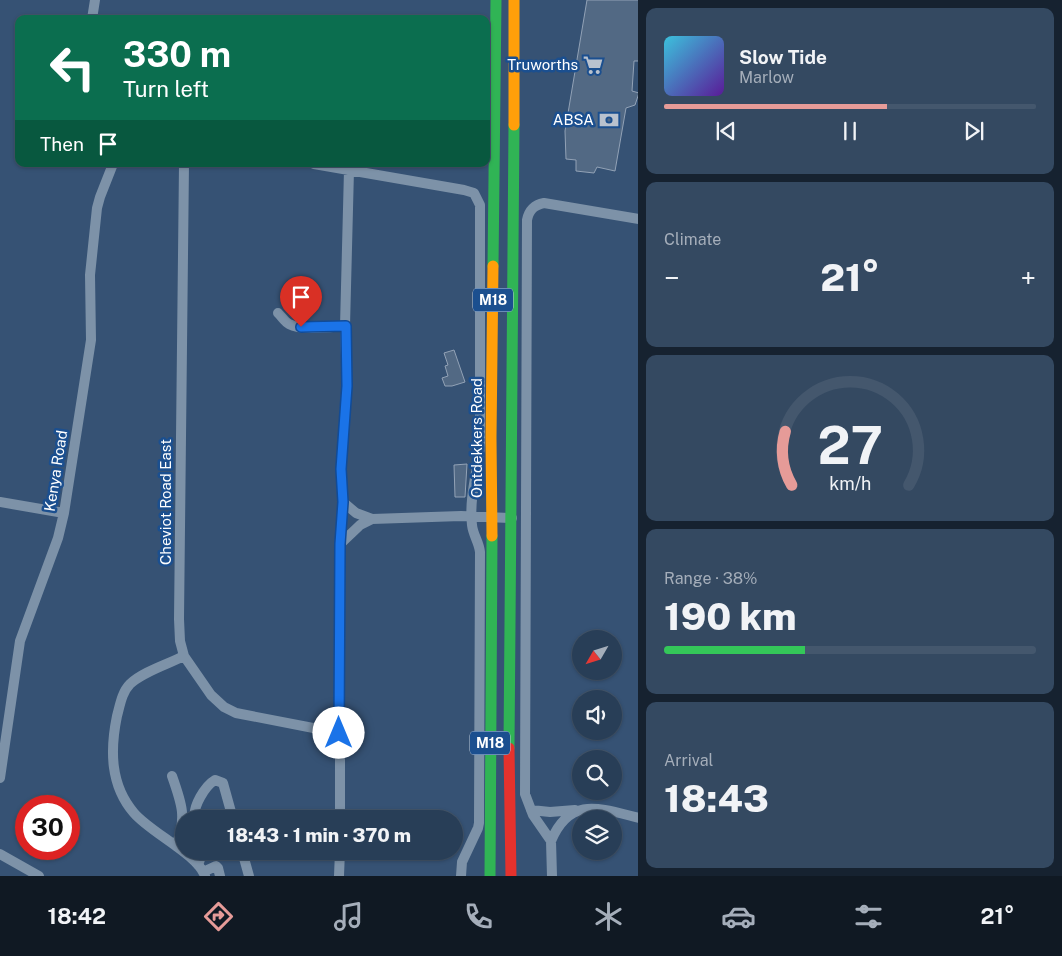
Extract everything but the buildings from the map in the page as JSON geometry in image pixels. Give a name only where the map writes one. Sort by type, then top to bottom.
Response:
[{"type":"main road","name":"Ontdekkers Road","points":[[490,876],[491,437],[496,0]]},
{"type":"main road","name":"M18","points":[[510,876],[509,706],[512,518],[514,0]]},
{"type":"street","points":[[93,15],[95,0]]},
{"type":"street","name":"Kenya Road","points":[[0,778],[20,641],[58,538],[64,513],[91,340],[90,275],[97,208],[112,167]]},
{"type":"street","name":"Cheviot Road East","points":[[184,167],[179,619],[180,641],[184,656],[211,695],[224,707],[236,713],[339,733]]},
{"type":"street","points":[[332,167],[349,170],[346,326],[347,386],[341,469],[343,502],[340,544],[340,810]]},
{"type":"street","name":"Ontdekkers Road","points":[[349,170],[464,190],[474,193],[480,202],[480,446],[474,480],[472,516],[472,527],[480,552],[478,828],[462,862],[461,876]]},
{"type":"street","points":[[551,841],[544,833],[531,810],[525,794],[528,215],[535,206],[544,203],[638,219]]},
{"type":"street","points":[[278,313],[292,326],[346,326]]},
{"type":"street","points":[[0,502],[64,513]]},
{"type":"street","points":[[343,502],[356,513],[372,519],[472,516],[512,518]]},
{"type":"street","points":[[340,544],[360,525],[372,519]]},
{"type":"street","points":[[175,845],[153,830],[134,813],[117,784],[112,762],[112,742],[120,703],[129,685],[138,678],[184,656]]},
{"type":"street","points":[[172,776],[183,810]]},
{"type":"street","points":[[195,810],[208,785],[216,780],[223,783],[230,810]]},
{"type":"street","points":[[531,810],[550,812],[572,810]]},
{"type":"street","points":[[552,876],[551,841],[561,822],[572,813]]},
{"type":"street","points":[[622,814],[638,818]]},
{"type":"street","points":[[0,854],[39,876]]},
{"type":"street","points":[[191,860],[202,871],[216,866],[220,876]]},
{"type":"street","points":[[245,860],[249,876]]},
{"type":"street","points":[[340,860],[340,876]]},
{"type":"traffic: fast","points":[[493,266],[496,0]]},
{"type":"traffic: fast","points":[[509,748],[514,125]]},
{"type":"traffic: fast","points":[[490,876],[492,536]]},
{"type":"traffic: slow","points":[[514,0],[514,125]]},
{"type":"traffic: slow","points":[[492,536],[493,266]]},
{"type":"traffic: jam","points":[[509,748],[511,876]]},
{"type":"place","name":"Truworths","points":[[593,65]]},
{"type":"place","name":"ABSA","points":[[609,120]]},
{"type":"route","points":[[301,327],[346,326],[347,386],[341,469],[343,502],[340,544],[339,733]]}]
